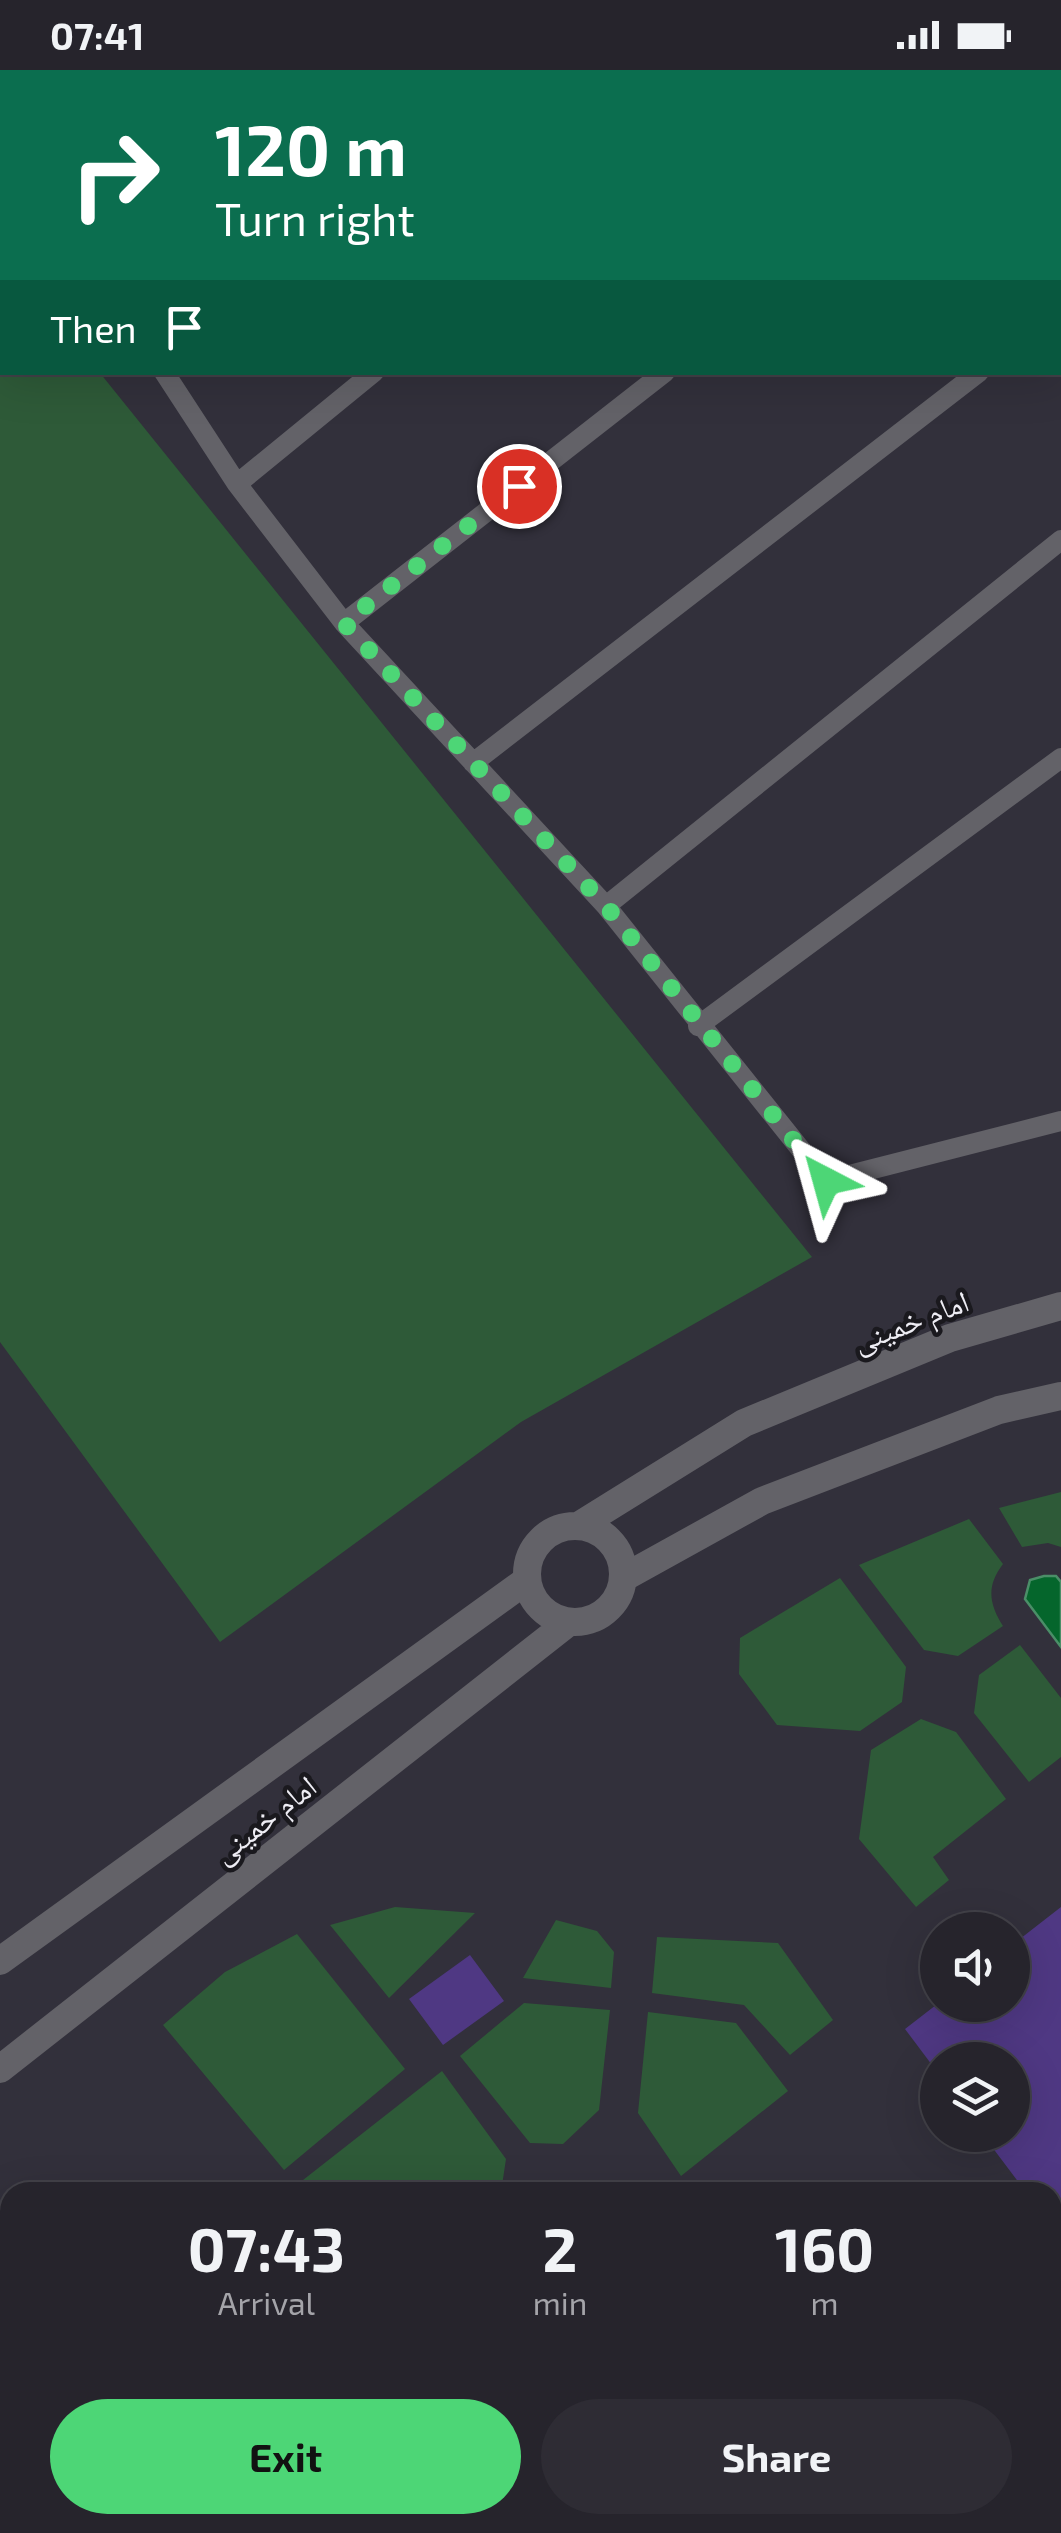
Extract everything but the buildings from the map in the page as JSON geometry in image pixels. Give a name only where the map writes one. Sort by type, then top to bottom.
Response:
[{"type":"street","name":"امام خمینی","points":[[580,1525],[744,1424],[950,1338],[1061,1306]]},
{"type":"street","points":[[623,1578],[762,1501],[998,1410],[1061,1396]]},
{"type":"street","points":[[580,1525],[607,1537],[616,1548],[623,1578],[605,1612],[582,1622],[569,1622],[540,1608],[526,1580],[531,1552],[540,1540],[565,1526],[580,1525]]},
{"type":"street","name":"امام خمینی","points":[[0,1961],[526,1580]]},
{"type":"street","name":"امام خمینی","points":[[0,2069],[569,1622]]},
{"type":"lane","points":[[166,375],[237,484],[344,623],[606,906],[698,1026],[826,1181],[1061,1121]]},
{"type":"lane","points":[[237,484],[370,375]]},
{"type":"lane","points":[[344,623],[661,375]]},
{"type":"lane","points":[[473,763],[974,375]]},
{"type":"lane","points":[[606,906],[1061,540]]},
{"type":"lane","points":[[698,1026],[1061,758]]},
{"type":"shaded area","points":[[0,375],[102,375],[812,1257],[521,1422],[220,1642],[0,1342]]},
{"type":"shaded area","points":[[1061,1492],[1061,1547],[1048,1543],[1022,1547],[999,1508]]},
{"type":"shaded area","points":[[969,1519],[1003,1564],[991,1595],[1003,1626],[958,1656],[924,1650],[859,1565]]},
{"type":"shaded area","points":[[1056,1576],[1061,1582],[1061,1647],[1025,1599],[1030,1580]]},
{"type":"shaded area","points":[[840,1578],[906,1667],[902,1702],[860,1731],[777,1725],[739,1674],[740,1638]]},
{"type":"shaded area","points":[[1020,1645],[1061,1698],[1061,1757],[1029,1782],[974,1713],[979,1675]]},
{"type":"shaded area","points":[[921,1719],[956,1732],[1006,1799],[933,1857],[949,1880],[916,1907],[859,1839],[871,1750]]},
{"type":"shaded area","points":[[395,1907],[475,1913],[389,1998],[330,1925]]},
{"type":"shaded area","points":[[556,1920],[597,1931],[614,1952],[611,1988],[523,1978]]},
{"type":"shaded area","points":[[297,1934],[405,2069],[284,2170],[163,2025],[225,1972]]},
{"type":"shaded area","points":[[657,1937],[778,1943],[833,2020],[790,2055],[744,2005],[652,1993]]},
{"type":"shaded area","points":[[524,2003],[610,2010],[599,2110],[563,2144],[530,2143],[460,2056]]},
{"type":"shaded area","points":[[648,2012],[736,2023],[788,2091],[681,2176],[638,2113]]},
{"type":"shaded area","points":[[442,2071],[506,2159],[503,2182],[300,2182]]},
{"type":"route","points":[[519,486],[344,623],[606,906],[698,1026],[826,1181]]}]
